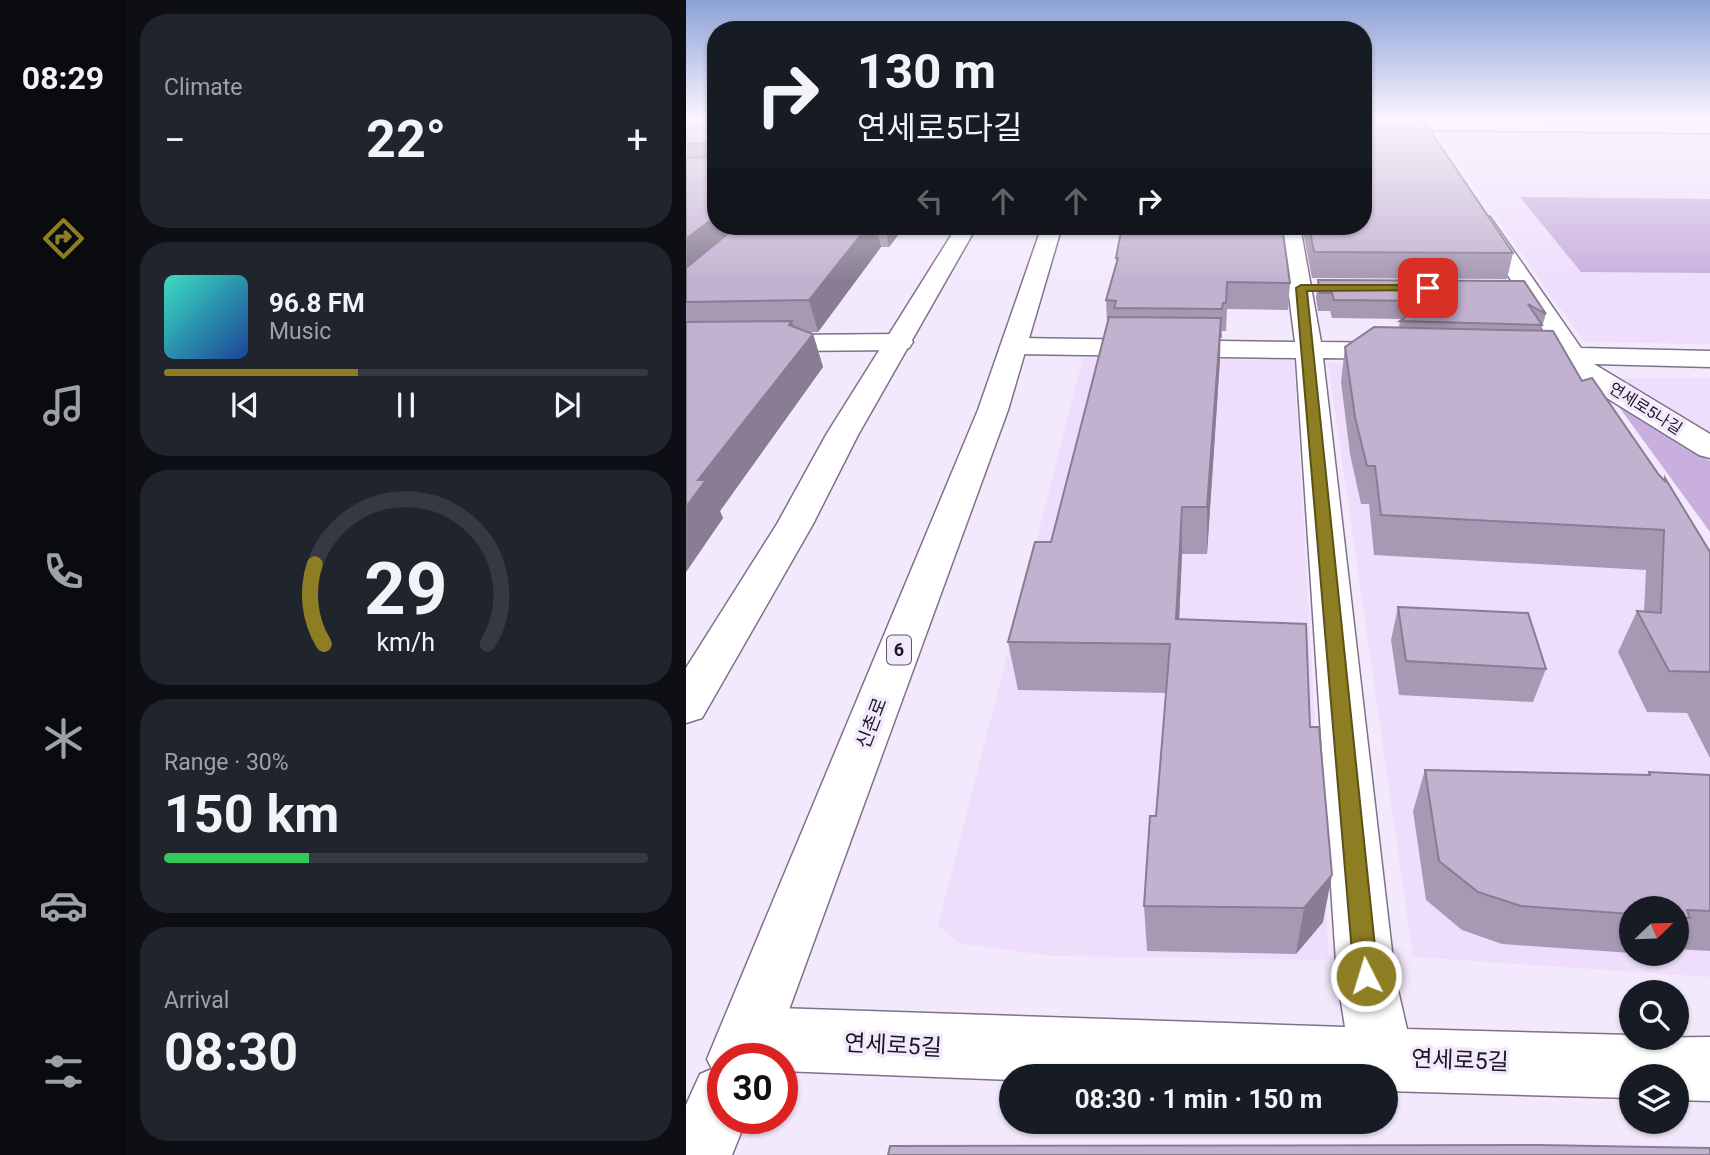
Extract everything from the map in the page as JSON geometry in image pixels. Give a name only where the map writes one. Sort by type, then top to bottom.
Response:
[{"type":"street","name":"연세로5나길","points":[[1471,204],[1612,415]]},
{"type":"street","points":[[686,706],[795,524],[842,435],[962,235]]},
{"type":"street","name":"신촌로","points":[[745,1043],[993,410],[1049,235]]},
{"type":"street","points":[[1294,235],[1315,288],[1309,349],[1366,976],[1382,1057]]},
{"type":"street","points":[[1503,289],[1530,289]]},
{"type":"street","points":[[686,344],[900,342]]},
{"type":"street","points":[[1014,346],[1420,352]]},
{"type":"street","points":[[1489,354],[1577,362]]},
{"type":"street","name":"연세로5나길","points":[[1577,362],[1710,359]]},
{"type":"street","name":"연세로5나길","points":[[1577,362],[1710,448]]},
{"type":"street","name":"연세로5길","points":[[798,1048],[928,1047],[1382,1057],[1710,1069]]},
{"type":"street","points":[[698,1155],[707,1134]]},
{"type":"shaded area","points":[[1465,173],[1710,173],[1710,344],[1584,342]]},
{"type":"shaded area","points":[[1520,197],[1710,199],[1710,273],[1581,272]]},
{"type":"shaded area","points":[[1083,358],[1294,360],[1329,960],[1051,956],[958,943],[938,925]]},
{"type":"shaded area","points":[[1328,363],[1566,368],[1710,594],[1710,977],[1413,957]]},
{"type":"shaded area","points":[[1619,378],[1710,378],[1710,434]]},
{"type":"shaded area","points":[[1614,400],[1710,461],[1710,532]]},
{"type":"building","points":[[686,173],[707,173],[707,223],[686,239]]},
{"type":"building","points":[[1372,173],[1459,173],[1513,253],[1314,252],[1311,235],[1372,235]]},
{"type":"building","points":[[726,235],[861,235],[809,300],[686,302],[686,268]]},
{"type":"building","points":[[1120,235],[1283,235],[1290,283],[1227,282],[1226,303],[1223,303],[1222,309],[1114,308],[1116,301],[1106,300]]},
{"type":"building","points":[[1318,280],[1524,281],[1546,314],[1528,304],[1542,325],[1400,321],[1428,301],[1334,300],[1332,293],[1320,293]]},
{"type":"building","points":[[1109,317],[1221,318],[1207,507],[1182,507],[1176,619],[1306,624],[1310,727],[1319,727],[1332,875],[1304,908],[1144,906],[1150,816],[1156,816],[1170,644],[1008,642],[1035,542],[1051,542]]},
{"type":"building","points":[[792,321],[789,325],[813,334],[698,480],[706,480],[686,507],[686,322]]},
{"type":"building","points":[[1374,327],[1553,331],[1582,381],[1592,378],[1659,475],[1665,481],[1665,478],[1710,552],[1710,672],[1669,671],[1637,611],[1661,613],[1664,530],[1381,515],[1375,466],[1367,466],[1355,417],[1345,347]]},
{"type":"building","points":[[1398,607],[1528,613],[1546,669],[1406,661]]},
{"type":"building","points":[[1425,770],[1710,775],[1710,911],[1689,910],[1689,896],[1619,896],[1619,913],[1521,906],[1478,892],[1439,861]]},
{"type":"building","points":[[1539,1145],[1710,1148],[1710,1155],[888,1155],[890,1146]]},
{"type":"route","points":[[1366,976],[1309,349],[1301,288],[1428,288]]}]
